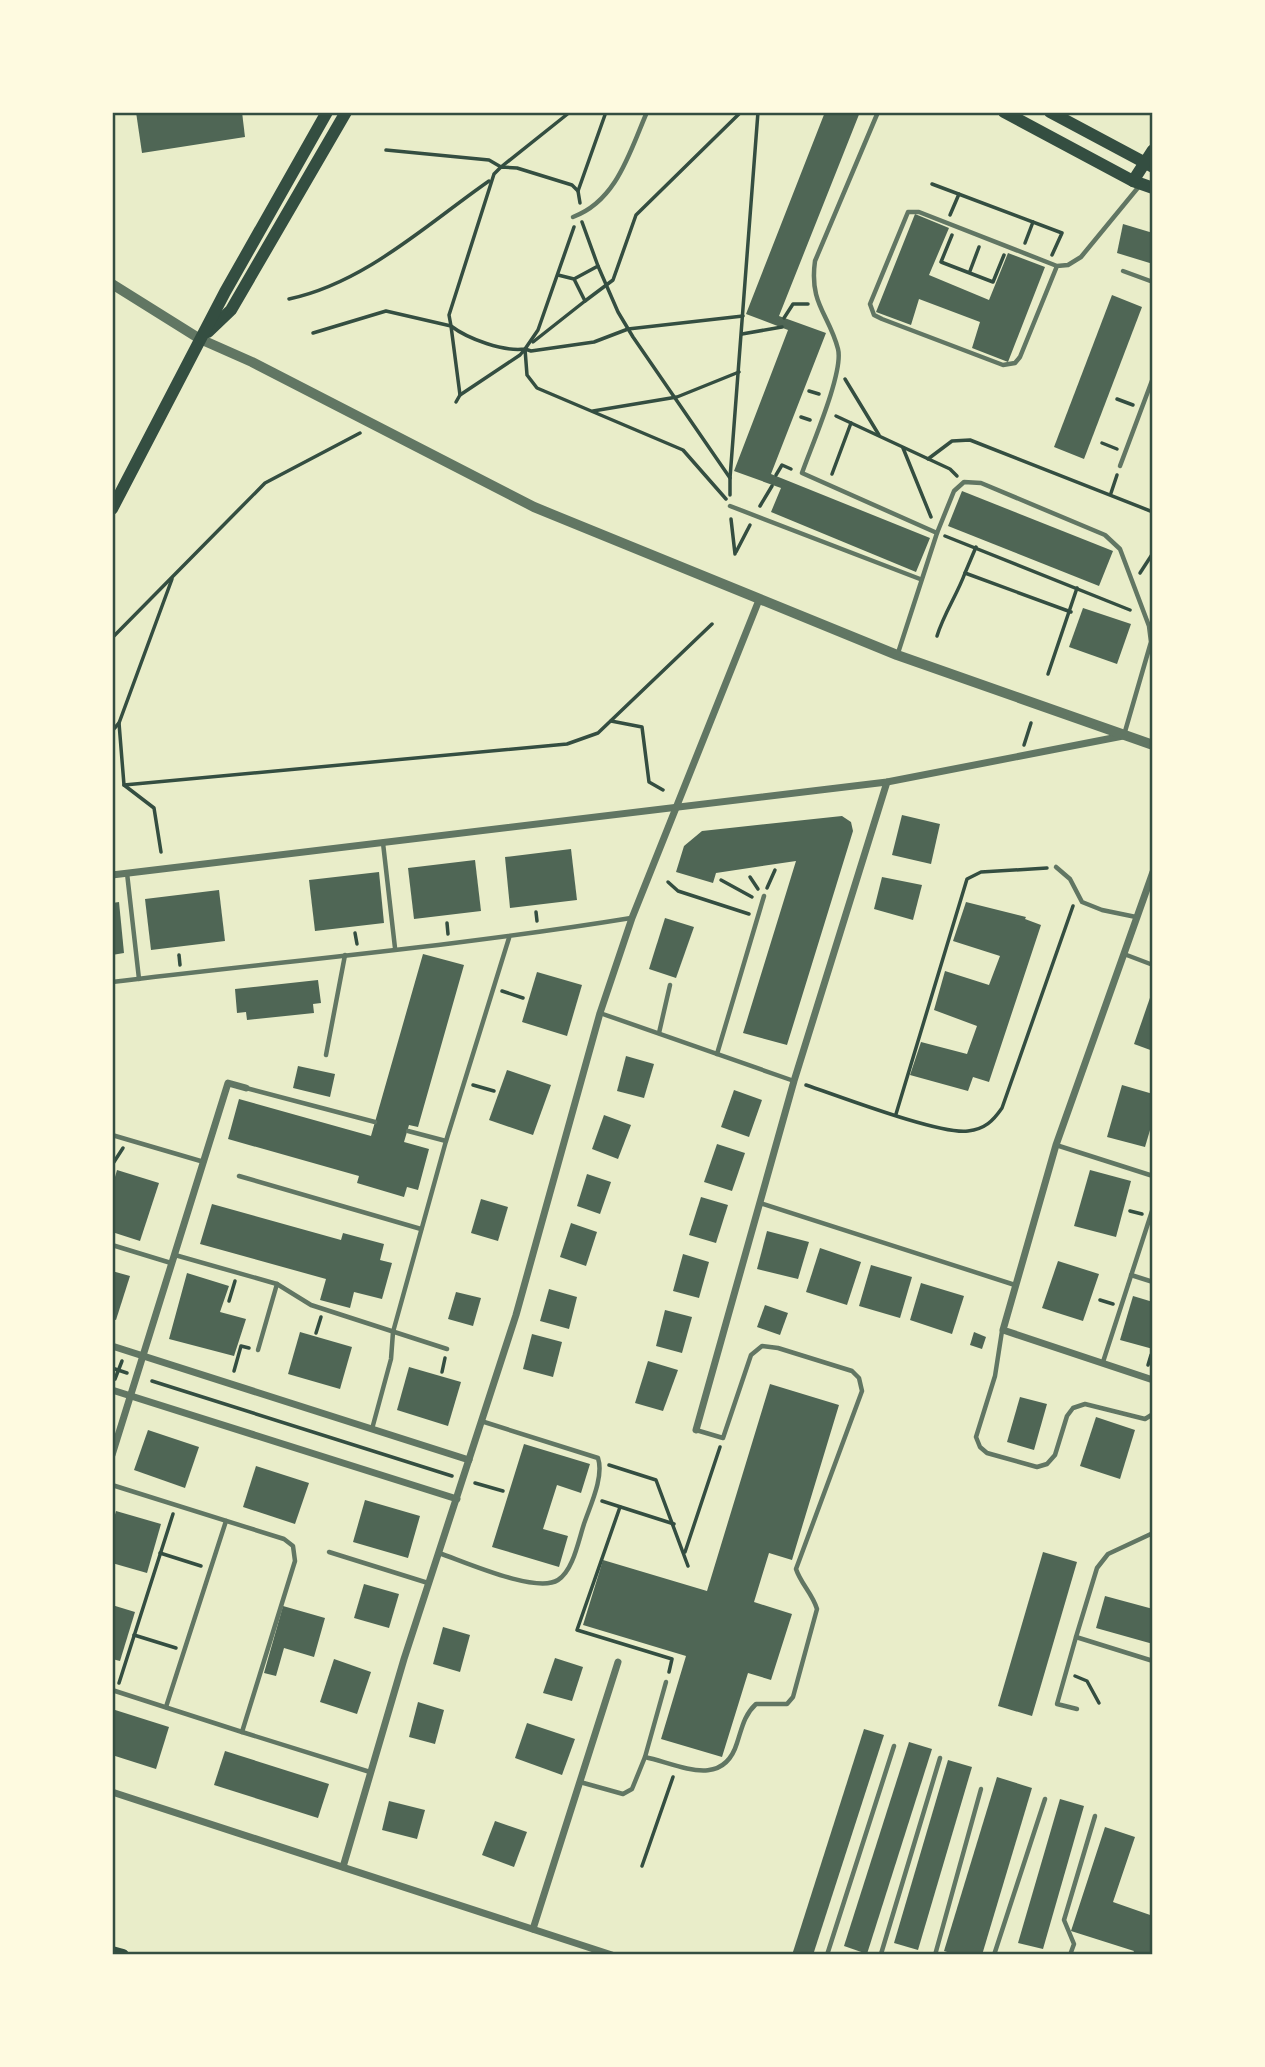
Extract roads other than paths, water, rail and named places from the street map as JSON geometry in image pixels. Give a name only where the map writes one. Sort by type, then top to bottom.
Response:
[{"type":"main road","points":[[112,509],[200,339],[327,112]]},
{"type":"main road","points":[[200,339],[232,310],[346,112]]},
{"type":"main road","points":[[1004,112],[1143,184],[1153,150]]},
{"type":"main road","points":[[1050,112],[1148,165]]},
{"type":"main road","points":[[112,1952],[123,1955]]},
{"type":"street","points":[[112,284],[200,339],[534,507],[897,654],[1153,745]]},
{"type":"street","points":[[343,1867],[429,1583],[516,1315],[600,1013],[632,918],[759,600]]},
{"type":"street","points":[[112,875],[887,782],[1123,736]]},
{"type":"street","points":[[696,1430],[794,1081],[887,782]]},
{"type":"street","points":[[1153,872],[1056,1145],[1003,1330],[1153,1380]]},
{"type":"street","points":[[112,1455],[228,1083],[246,1088]]},
{"type":"street","points":[[112,1346],[469,1460]]},
{"type":"street","points":[[112,1390],[457,1499]]},
{"type":"street","points":[[533,1929],[618,1662]]},
{"type":"street","points":[[112,1792],[612,1955]]},
{"type":"lane","points":[[576,216],[595,207],[615,183],[647,112]]},
{"type":"lane","points":[[878,112],[815,261],[813,276],[817,304],[838,349],[839,368],[802,473],[937,533]]},
{"type":"lane","points":[[1057,266],[1020,357],[1014,363],[1003,365],[874,315],[870,304],[908,212],[919,212],[1057,266],[1068,265],[1081,257],[1143,184]]},
{"type":"lane","points":[[1123,271],[1153,282]]},
{"type":"lane","points":[[1120,466],[1153,378]]},
{"type":"lane","points":[[897,654],[920,579],[954,491],[964,482],[981,482],[1105,536],[1120,549],[1145,616],[1151,642],[1123,736]]},
{"type":"lane","points":[[730,505],[920,579]]},
{"type":"lane","points":[[383,843],[395,948]]},
{"type":"lane","points":[[1056,867],[1070,879],[1082,901],[1102,910],[1137,917]]},
{"type":"lane","points":[[127,873],[139,979]]},
{"type":"lane","points":[[717,1054],[763,899]]},
{"type":"lane","points":[[112,982],[395,948],[509,938],[632,918]]},
{"type":"lane","points":[[372,1430],[391,1359],[393,1332],[421,1229],[509,938]]},
{"type":"lane","points":[[1124,954],[1153,965]]},
{"type":"lane","points":[[326,1055],[345,955]]},
{"type":"lane","points":[[659,1033],[670,985]]},
{"type":"lane","points":[[600,1013],[794,1081]]},
{"type":"lane","points":[[246,1088],[375,1122]]},
{"type":"lane","points":[[408,1131],[446,1141]]},
{"type":"lane","points":[[112,1135],[204,1162]]},
{"type":"lane","points":[[1056,1145],[1153,1175]]},
{"type":"lane","points":[[239,1177],[421,1229]]},
{"type":"lane","points":[[760,1203],[1015,1285]]},
{"type":"lane","points":[[1103,1362],[1153,1208]]},
{"type":"lane","points":[[112,1245],[277,1284],[311,1305],[447,1349]]},
{"type":"lane","points":[[1131,1275],[1153,1282]]},
{"type":"lane","points":[[258,1350],[277,1284]]},
{"type":"lane","points":[[1003,1330],[995,1377],[976,1437],[987,1453],[1037,1466],[1047,1464],[1055,1455],[1067,1416],[1073,1408],[1085,1404],[1145,1419],[1153,1414]]},
{"type":"lane","points":[[646,1757],[700,1770],[718,1770],[727,1765],[747,1713],[755,1704],[786,1704],[793,1697],[817,1609],[796,1569],[862,1391],[859,1378],[852,1371],[778,1348],[762,1346],[751,1355],[723,1438],[696,1430]]},
{"type":"lane","points":[[439,1553],[519,1580],[540,1584],[558,1580],[569,1567],[593,1499],[600,1462],[598,1458],[481,1422]]},
{"type":"lane","points":[[112,1485],[284,1539],[293,1546],[296,1561],[242,1732]]},
{"type":"lane","points":[[166,1707],[226,1521]]},
{"type":"lane","points":[[1077,1709],[1057,1704],[1097,1567],[1108,1554],[1153,1533]]},
{"type":"lane","points":[[329,1552],[429,1583]]},
{"type":"lane","points":[[1076,1637],[1153,1661]]},
{"type":"lane","points":[[580,1782],[623,1794],[632,1789],[646,1757],[666,1682]]},
{"type":"lane","points":[[114,1691],[371,1772]]},
{"type":"lane","points":[[828,1955],[894,1746]]},
{"type":"lane","points":[[881,1954],[940,1758]]},
{"type":"lane","points":[[935,1955],[981,1789]]},
{"type":"lane","points":[[993,1955],[1045,1799]]},
{"type":"lane","points":[[1070,1955],[1074,1944],[1064,1920],[1095,1816]]},
{"type":"lane","points":[[872,1955],[903,1955]]},
{"type":"lane","points":[[1001,1955],[1029,1955]]}]
